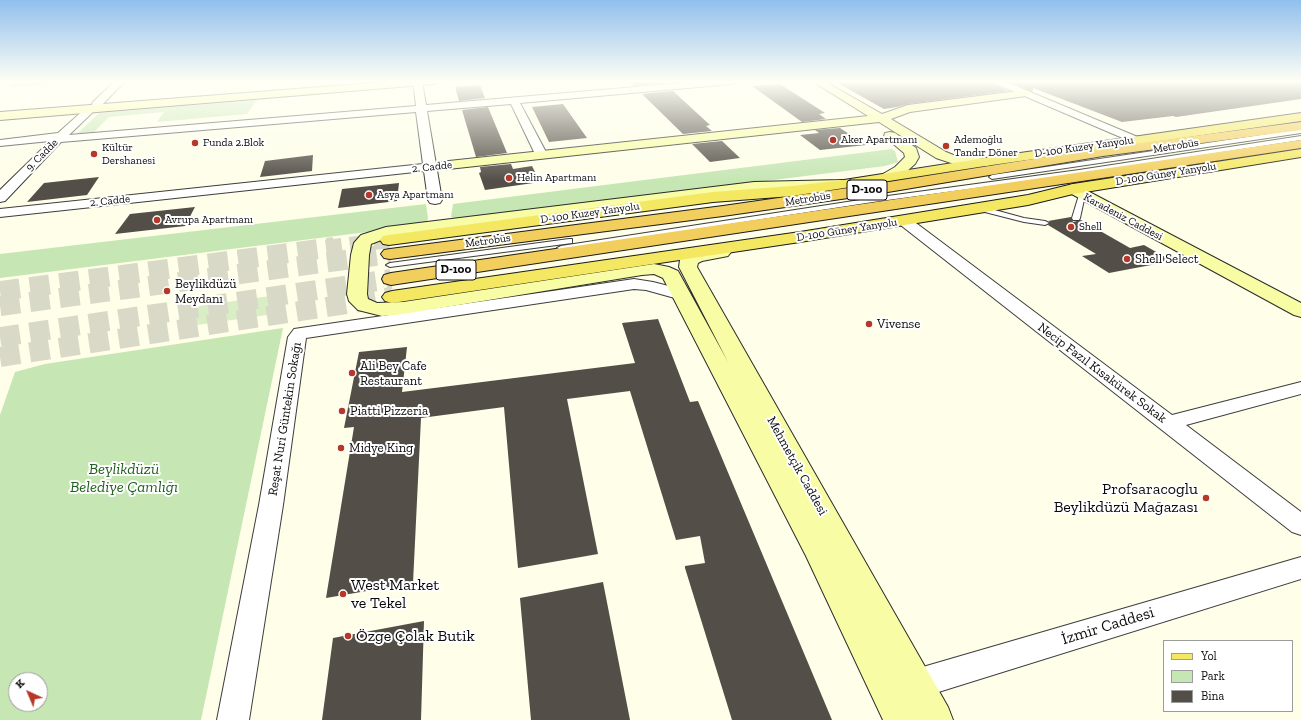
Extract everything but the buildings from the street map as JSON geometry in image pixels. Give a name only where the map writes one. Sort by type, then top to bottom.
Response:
[{"type":"highway","points":[[1284,120],[1301,117]]},
{"type":"highway","name":"D-100","points":[[390,263],[433,248],[722,211],[869,190],[1103,152],[1301,126]]},
{"type":"highway","name":"D-100","points":[[390,263],[522,260],[1301,144]]},
{"type":"highway","points":[[433,248],[469,238],[494,234],[792,191]]},
{"type":"highway","points":[[522,260],[546,262],[594,258],[1030,194],[1078,192]]},
{"type":"main road","points":[[0,116],[13,115]]},
{"type":"main road","points":[[857,115],[911,151],[912,157],[910,161],[888,177]]},
{"type":"main road","points":[[875,115],[947,158],[963,162],[985,162]]},
{"type":"main road","points":[[881,118],[891,115]]},
{"type":"main road","name":"2. Cadde","points":[[430,167],[881,118]]},
{"type":"main road","name":"D-100 Kuzey Yanyolu","points":[[390,263],[713,197],[792,191],[844,184],[1136,140],[1284,120]]},
{"type":"main road","name":"D-100 Güney Yanyolu","points":[[392,297],[744,246],[1078,192],[1301,153]]},
{"type":"main road","name":"Mehmetçik Caddesi","points":[[844,184],[754,186],[386,232],[367,239],[363,243],[360,255],[357,294],[359,301],[365,306],[382,310],[403,308],[642,270],[654,269],[671,275],[820,555],[902,698],[935,720]]},
{"type":"main road","name":"Karadeniz Caddesi","points":[[1078,192],[1301,311]]},
{"type":"main road","name":"Mehmetçik Caddesi","points":[[744,246],[736,250],[697,256],[689,260],[688,266],[902,698]]},
{"type":"street","name":"9. Cadde","points":[[1,196],[85,115]]},
{"type":"street","points":[[0,143],[350,115]]},
{"type":"street","points":[[422,115],[435,200]]},
{"type":"street","points":[[521,115],[541,154]]},
{"type":"street","points":[[1077,115],[1136,140]]},
{"type":"street","name":"2. Cadde","points":[[0,213],[430,167]]},
{"type":"street","name":"Necip Fazıl Kısakürek Sokak","points":[[903,220],[1301,525]]},
{"type":"street","name":"Reşat Nuri Güntekin Sokağı","points":[[233,720],[271,505],[297,337],[300,333],[634,284],[647,284],[679,290]]},
{"type":"street","points":[[1167,423],[1301,388]]},
{"type":"street","name":"İzmir Caddesi","points":[[902,698],[1301,568]]},
{"type":"lane","name":"Metrobüs","points":[[390,263],[649,230],[1301,131]]},
{"type":"lane","name":"Metrobüs","points":[[390,263],[644,235],[1301,138]]},
{"type":"lane","points":[[1076,218],[1078,192]]},
{"type":"lane","points":[[980,208],[1024,220],[1045,223]]},
{"type":"green space","points":[[97,115],[135,115],[109,117],[91,135],[83,136],[77,134]]},
{"type":"green space","points":[[162,115],[240,115],[157,122]]},
{"type":"green space","points":[[892,149],[895,151],[898,162],[885,166],[479,217],[457,219],[451,217],[453,204]]},
{"type":"green space","points":[[426,204],[428,218],[423,225],[0,278],[0,254]]},
{"type":"green space","points":[[284,294],[281,313],[190,326],[199,306]]},
{"type":"green space","name":"Beylikdüzü Belediye Çamlığı","points":[[283,328],[201,720],[0,720],[0,415],[15,372],[45,364]]},
{"type":"tunnel","points":[[326,248],[389,240]]},
{"type":"tunnel","points":[[0,291],[334,247]]},
{"type":"tunnel","points":[[0,306],[390,254]]},
{"type":"tunnel","points":[[0,337],[391,279]]},
{"type":"tunnel","points":[[0,357],[392,297]]},
{"type":"place","name":"Aker Apartmanı","points":[[833,140]]},
{"type":"place","name":"Funda 2.Blok","points":[[195,143]]},
{"type":"place","name":"Ademoğlu Tandır Döner","points":[[946,146]]},
{"type":"place","name":"Kültür Dershanesi","points":[[94,154]]},
{"type":"place","name":"Helin Apartmanı","points":[[509,178]]},
{"type":"place","name":"Asya Apartmanı","points":[[369,195]]},
{"type":"place","name":"Avrupa Apartmanı","points":[[157,220]]},
{"type":"place","name":"Shell","points":[[1071,227]]},
{"type":"place","name":"Shell Select","points":[[1127,259]]},
{"type":"place","name":"Beylikdüzü Meydanı","points":[[167,291]]},
{"type":"place","name":"Vivense","points":[[869,324]]},
{"type":"place","name":"Ali Bey Cafe Restaurant","points":[[352,373]]},
{"type":"place","name":"Piatti Pizzeria","points":[[342,411]]},
{"type":"place","name":"Midye King","points":[[341,448]]},
{"type":"place","name":"Profsaracoglu Beylikdüzü Mağazası","points":[[1206,498]]},
{"type":"place","name":"West Market ve Tekel","points":[[343,594]]},
{"type":"place","name":"Özge Çolak Butik","points":[[348,636]]}]
